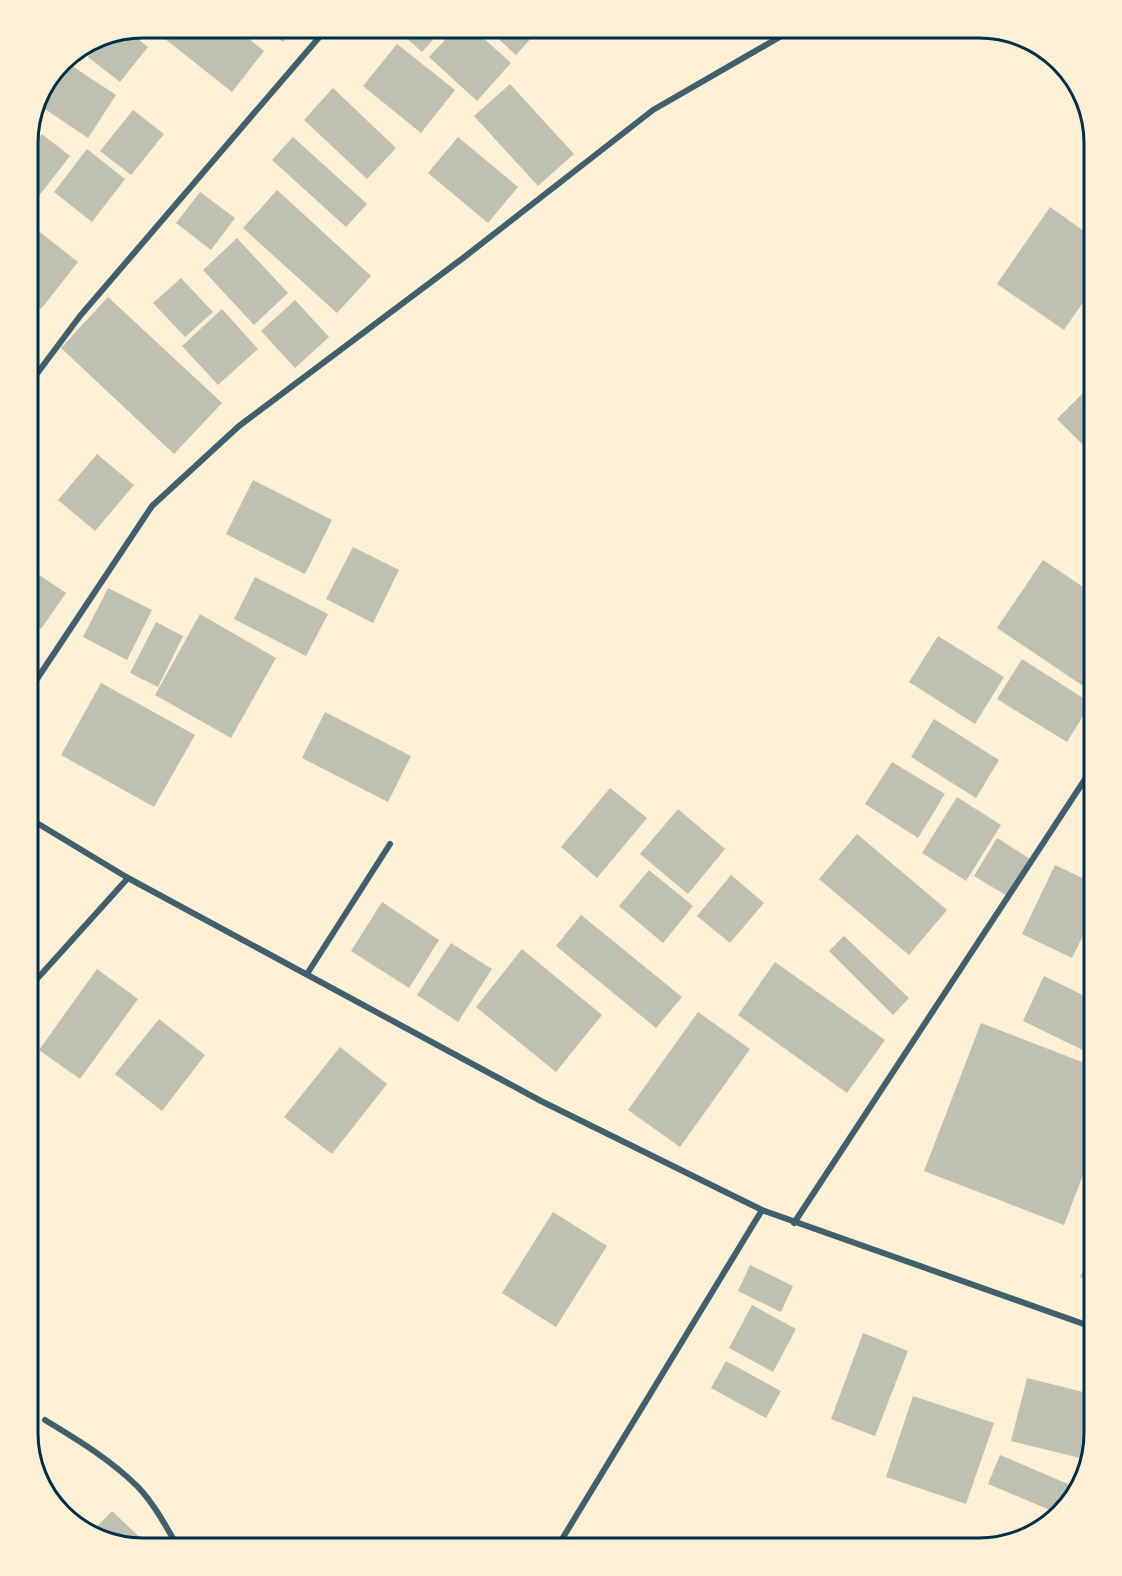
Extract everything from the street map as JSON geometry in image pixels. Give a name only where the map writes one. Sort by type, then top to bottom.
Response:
[{"type":"street","points":[[38,372],[80,316],[319,38]]},
{"type":"street","points":[[38,677],[152,506],[239,426],[467,255],[653,110],[778,38]]},
{"type":"street","points":[[794,1223],[1084,781]]},
{"type":"street","points":[[38,824],[128,878],[541,1101],[762,1210],[1084,1324]]},
{"type":"street","points":[[307,974],[390,844]]},
{"type":"street","points":[[38,978],[128,878]]},
{"type":"street","points":[[563,1538],[762,1210]]},
{"type":"street","points":[[45,1420],[96,1452],[139,1488],[173,1538]]},
{"type":"building","points":[[137,38],[148,47],[120,82],[88,57],[94,50],[102,45],[122,40]]},
{"type":"building","points":[[164,38],[248,38],[264,51],[232,92]]},
{"type":"building","points":[[406,38],[434,38],[422,52]]},
{"type":"building","points":[[447,38],[483,38],[511,63],[477,101],[429,57]]},
{"type":"building","points":[[497,38],[531,38],[516,55]]},
{"type":"building","points":[[397,44],[455,90],[421,133],[363,86]]},
{"type":"building","points":[[71,65],[116,95],[88,138],[43,108],[55,84]]},
{"type":"building","points":[[510,84],[574,154],[538,186],[474,116]]},
{"type":"building","points":[[333,88],[396,148],[367,179],[304,120]]},
{"type":"building","points":[[133,110],[164,134],[131,175],[100,151]]},
{"type":"building","points":[[42,134],[70,156],[38,197],[38,139]]},
{"type":"building","points":[[293,137],[367,204],[346,227],[272,160]]},
{"type":"building","points":[[458,137],[518,187],[488,223],[428,173]]},
{"type":"building","points":[[87,149],[125,179],[92,222],[54,192]]},
{"type":"building","points":[[277,190],[371,276],[337,313],[243,228]]},
{"type":"building","points":[[200,192],[235,218],[211,250],[176,223]]},
{"type":"building","points":[[1050,207],[1084,231],[1084,301],[1064,330],[997,284]]},
{"type":"building","points":[[38,231],[78,262],[41,309],[38,307]]},
{"type":"building","points":[[237,238],[288,293],[254,325],[203,270]]},
{"type":"building","points":[[181,278],[213,312],[185,337],[153,303]]},
{"type":"building","points":[[108,297],[222,403],[174,454],[61,348]]},
{"type":"building","points":[[295,300],[329,337],[295,368],[261,331]]},
{"type":"building","points":[[222,309],[258,349],[218,385],[182,346]]},
{"type":"building","points":[[1084,392],[1084,446],[1057,419]]},
{"type":"building","points":[[97,454],[134,485],[95,531],[58,500]]},
{"type":"building","points":[[253,480],[332,520],[305,574],[226,534]]},
{"type":"building","points":[[353,547],[399,570],[373,623],[326,599]]},
{"type":"building","points":[[1043,560],[1084,588],[1084,687],[997,628]]},
{"type":"building","points":[[38,574],[66,593],[41,629],[38,627]]},
{"type":"building","points":[[255,577],[328,614],[306,656],[234,619]]},
{"type":"building","points":[[108,588],[152,610],[127,660],[83,637]]},
{"type":"building","points":[[200,614],[276,658],[231,738],[155,695]]},
{"type":"building","points":[[156,622],[183,636],[158,687],[130,673]]},
{"type":"building","points":[[938,636],[1004,677],[975,724],[909,682]]},
{"type":"building","points":[[1022,659],[1084,699],[1084,714],[1067,742],[997,699]]},
{"type":"building","points":[[101,683],[195,735],[154,807],[61,755]]},
{"type":"building","points":[[325,712],[411,756],[388,802],[302,758]]},
{"type":"building","points":[[934,719],[999,760],[976,798],[911,757]]},
{"type":"building","points":[[892,762],[945,794],[918,838],[865,804]]},
{"type":"building","points":[[610,788],[647,818],[597,878],[561,847]]},
{"type":"building","points":[[957,797],[1001,825],[966,881],[922,853]]},
{"type":"building","points":[[678,809],[725,849],[688,894],[640,854]]},
{"type":"building","points":[[857,834],[947,910],[909,955],[819,879]]},
{"type":"building","points":[[997,838],[1030,859],[1007,896],[974,876]]},
{"type":"building","points":[[1055,865],[1084,879],[1084,933],[1072,958],[1022,934]]},
{"type":"building","points":[[649,870],[693,906],[663,943],[619,906]]},
{"type":"building","points":[[731,875],[764,903],[730,943],[697,916]]},
{"type":"building","points":[[382,902],[439,940],[409,988],[351,951]]},
{"type":"building","points":[[581,915],[682,997],[656,1028],[556,946]]},
{"type":"building","points":[[844,936],[909,998],[893,1015],[829,951]]},
{"type":"building","points":[[451,943],[492,969],[458,1022],[417,995]]},
{"type":"building","points":[[522,949],[602,1015],[556,1072],[476,1007]]},
{"type":"building","points":[[775,962],[885,1040],[847,1093],[738,1015]]},
{"type":"building","points":[[97,969],[138,999],[80,1079],[39,1050]]},
{"type":"building","points":[[1044,976],[1084,996],[1084,1051],[1023,1021]]},
{"type":"building","points":[[698,1012],[750,1049],[680,1147],[628,1110]]},
{"type":"building","points":[[159,1019],[205,1055],[162,1111],[115,1074]]},
{"type":"building","points":[[981,1023],[1084,1063],[1084,1172],[1064,1225],[924,1171]]},
{"type":"building","points":[[340,1047],[387,1084],[332,1154],[284,1117]]},
{"type":"building","points":[[553,1212],[607,1246],[556,1327],[502,1293]]},
{"type":"building","points":[[750,1265],[793,1286],[781,1312],[738,1291]]},
{"type":"building","points":[[752,1305],[796,1329],[773,1372],[729,1348]]},
{"type":"building","points":[[863,1333],[908,1351],[875,1436],[831,1419]]},
{"type":"building","points":[[726,1361],[781,1391],[766,1418],[711,1388]]},
{"type":"building","points":[[1027,1378],[1084,1392],[1084,1447],[1082,1458],[1011,1441]]},
{"type":"building","points":[[913,1396],[994,1423],[966,1504],[886,1477]]},
{"type":"building","points":[[1000,1455],[1070,1485],[1063,1498],[1051,1511],[988,1484]]},
{"type":"building","points":[[112,1511],[140,1538],[115,1535],[96,1528]]}]
